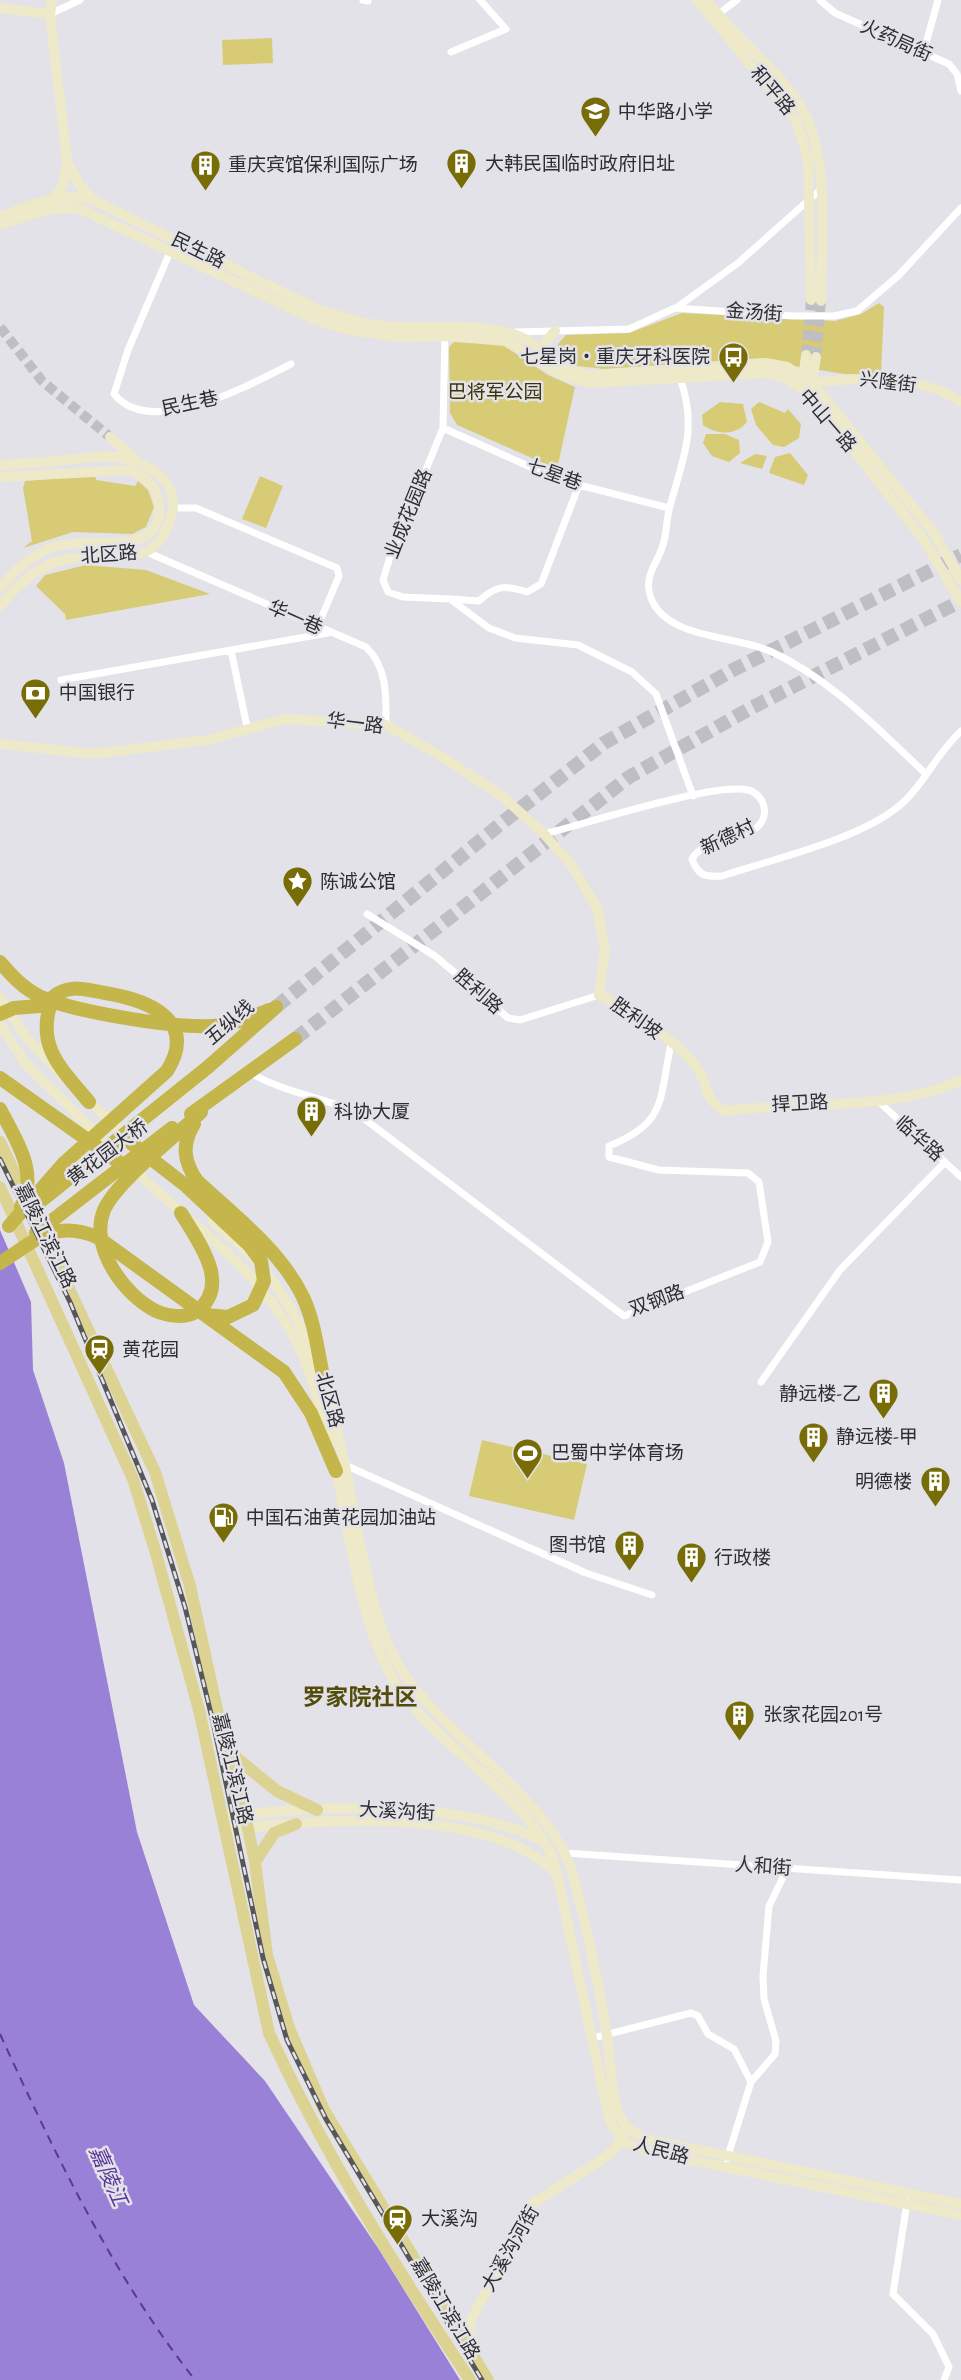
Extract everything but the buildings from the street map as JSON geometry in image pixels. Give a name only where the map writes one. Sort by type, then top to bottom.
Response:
[{"type":"highway","points":[[0,962],[18,982],[40,996],[64,1005]]},
{"type":"highway","points":[[4,1230],[63,1164],[167,1071],[177,1055],[178,1037],[165,1015],[150,1004],[134,998],[71,987],[53,997],[47,1012],[46,1038],[62,1069],[89,1102]]},
{"type":"highway","points":[[0,1014],[31,1005],[64,1005]]},
{"type":"highway","name":"五纵线","points":[[64,1005],[192,1027],[221,1026],[276,1007],[208,1067]]},
{"type":"highway","points":[[243,1073],[295,1039]]},
{"type":"highway","name":"黄花园大桥","points":[[4,1230],[208,1067]]},
{"type":"highway","name":"黄花园大桥","points":[[0,1261],[243,1073]]},
{"type":"highway","points":[[0,1078],[81,1138],[143,1179]]},
{"type":"highway","points":[[181,1213],[202,1247],[212,1273],[212,1289],[207,1303],[193,1314],[173,1316],[157,1311],[132,1293],[117,1275],[102,1244],[100,1224],[105,1208],[118,1190],[220,1091]]},
{"type":"highway","points":[[0,1109],[25,1157],[28,1180],[23,1204],[4,1230]]},
{"type":"highway","points":[[201,1112],[188,1133],[186,1158],[198,1181],[267,1248],[303,1297],[315,1331],[322,1371]]},
{"type":"highway","points":[[131,1143],[185,1185],[250,1246],[264,1270],[262,1289],[245,1311],[228,1317],[206,1315]]},
{"type":"highway","points":[[0,1261],[49,1233],[71,1229],[85,1232],[284,1372],[304,1400],[341,1468]]},
{"type":"main road","name":"民生路","points":[[52,0],[50,14],[67,161],[80,186],[93,200],[317,309],[352,320],[507,337]]},
{"type":"main road","name":"和平路","points":[[696,0],[714,17],[784,86],[804,114],[817,153],[820,190],[816,300],[808,159],[796,120],[714,17],[706,0]]},
{"type":"main road","points":[[0,8],[50,14]]},
{"type":"main road","points":[[0,225],[39,212],[55,198],[63,186],[67,161]]},
{"type":"main road","points":[[0,217],[55,198],[68,196],[93,200]]},
{"type":"main road","name":"民生路","points":[[39,212],[80,209],[316,320],[338,327],[398,337],[445,331]]},
{"type":"main road","points":[[544,353],[545,342],[560,331]]},
{"type":"main road","points":[[554,365],[551,344],[560,331]]},
{"type":"main road","points":[[507,337],[544,353],[554,365]]},
{"type":"main road","name":"中山一路","points":[[507,337],[577,381],[590,383],[768,373],[806,383],[924,540],[961,602]]},
{"type":"main road","points":[[806,383],[811,356]]},
{"type":"main road","name":"中山一路","points":[[554,365],[590,375],[766,363],[787,368],[806,383],[934,533],[961,580]]},
{"type":"main road","name":"兴隆街","points":[[806,383],[871,379],[935,388],[961,401]]},
{"type":"main road","points":[[110,437],[167,483],[174,508]]},
{"type":"main road","points":[[0,465],[116,454],[135,459]]},
{"type":"main road","points":[[116,454],[111,460],[119,468]]},
{"type":"main road","points":[[0,477],[119,468]]},
{"type":"main road","name":"北区路","points":[[0,588],[17,569],[55,546],[75,541],[123,543],[146,536],[156,525],[159,513],[155,491],[139,474],[119,468]]},
{"type":"main road","name":"北区路","points":[[0,606],[25,578],[53,563],[69,558],[132,557],[149,553],[170,526],[174,508]]},
{"type":"main road","name":"华一路","points":[[0,744],[93,754],[207,740],[247,727],[285,719],[386,725],[431,750],[502,796],[544,834],[581,879],[597,908],[605,948],[599,995]]},
{"type":"main road","name":"胜利坡","points":[[599,995],[628,1009],[671,1044]]},
{"type":"main road","name":"北区路","points":[[0,1000],[50,1064],[264,1270],[298,1320],[322,1371],[370,1625],[389,1674],[422,1715],[535,1833]]},
{"type":"main road","name":"北区路","points":[[0,1024],[14,1047],[38,1076],[143,1179],[257,1284],[290,1330],[317,1390],[341,1468],[365,1564],[390,1647],[400,1668],[430,1706],[527,1803],[556,1837],[565,1853]]},
{"type":"main road","name":"捍卫路","points":[[671,1044],[699,1070],[709,1101],[724,1111],[766,1105],[878,1101],[947,1087],[961,1080]]},
{"type":"main road","name":"嘉陵江滨江路","points":[[0,1142],[155,1472],[190,1586],[225,1746],[256,1861],[267,1955],[289,2028],[324,2110],[485,2375]]},
{"type":"main road","name":"嘉陵江滨江路","points":[[0,1187],[133,1479],[199,1710],[273,2040],[366,2217],[470,2380]]},
{"type":"main road","points":[[225,1746],[277,1791],[317,1810]]},
{"type":"main road","points":[[490,1838],[515,1839],[535,1833],[537,1821],[527,1803]]},
{"type":"main road","name":"大溪沟街","points":[[223,1824],[317,1810],[435,1812],[535,1833],[547,1844],[565,1853]]},
{"type":"main road","name":"大溪沟街","points":[[246,1821],[296,1824],[409,1822],[490,1838],[533,1853],[560,1878]]},
{"type":"main road","points":[[256,1861],[274,1833],[296,1824]]},
{"type":"main road","name":"人民路","points":[[547,1844],[560,1878],[608,2114],[622,2140],[646,2151],[726,2160],[909,2191],[961,2204]]},
{"type":"main road","name":"人民路","points":[[565,1853],[607,2036],[617,2107],[623,2123],[634,2133],[651,2140],[961,2215]]},
{"type":"main road","points":[[622,2140],[623,2123]]},
{"type":"main road","name":"大溪沟河街","points":[[485,2375],[470,2340],[471,2320],[533,2204],[606,2157],[622,2140]]},
{"type":"street","points":[[50,14],[80,0]]},
{"type":"street","points":[[452,52],[506,29],[480,0]]},
{"type":"street","points":[[714,17],[737,0]]},
{"type":"street","name":"火药局街","points":[[820,0],[835,13],[953,68],[961,90]]},
{"type":"street","points":[[923,54],[938,0]]},
{"type":"street","points":[[675,308],[738,263],[820,190]]},
{"type":"street","name":"金汤街","points":[[507,337],[560,331],[629,329],[675,308],[834,317],[858,311],[898,276],[961,208]]},
{"type":"street","name":"民生巷","points":[[170,252],[128,350],[114,394],[120,401],[157,414],[224,398],[291,364]]},
{"type":"street","name":"业成花园路","points":[[445,331],[443,428],[383,580],[387,592],[403,597],[450,599]]},
{"type":"street","points":[[680,378],[691,415],[686,450],[669,508],[663,547],[648,579],[650,596],[659,613],[673,623],[771,651],[843,696],[925,773]]},
{"type":"street","name":"七星巷","points":[[443,428],[535,469],[579,485],[669,508]]},
{"type":"street","points":[[450,599],[479,601],[494,587],[505,585],[527,592],[541,584],[579,485]]},
{"type":"street","points":[[174,508],[195,508],[337,568],[339,576],[317,628]]},
{"type":"street","name":"华一巷","points":[[149,553],[328,633],[366,647],[374,656],[386,689],[386,725]]},
{"type":"street","points":[[450,599],[489,628],[515,638],[578,645],[644,680],[656,694],[693,796]]},
{"type":"street","points":[[61,680],[328,633]]},
{"type":"street","points":[[232,650],[247,727]]},
{"type":"street","name":"新德村","points":[[544,834],[693,796],[736,789],[750,790],[762,800],[765,811],[762,822],[755,829],[706,844],[697,849],[692,859],[696,870],[706,877],[722,876],[833,840],[875,821],[899,806],[961,731]]},
{"type":"street","name":"胜利路","points":[[367,914],[435,956],[509,1018],[520,1020],[599,995]]},
{"type":"street","name":"双钢路","points":[[243,1073],[273,1086],[305,1093],[354,1111],[624,1316],[760,1262],[768,1242],[759,1182],[748,1173],[659,1171],[609,1157],[609,1146],[635,1135],[656,1114],[671,1044]]},
{"type":"street","name":"临华路","points":[[878,1101],[961,1177]]},
{"type":"street","points":[[761,1382],[840,1270],[944,1162]]},
{"type":"street","points":[[341,1468],[586,1573],[652,1595]]},
{"type":"street","name":"人和街","points":[[565,1853],[961,1880]]},
{"type":"street","points":[[726,2160],[751,2082],[772,2059],[776,2048],[764,1999],[763,1976],[769,1906],[787,1869]]},
{"type":"street","points":[[593,2038],[691,2013],[698,2017],[708,2034],[734,2049],[751,2082]]},
{"type":"street","points":[[909,2191],[893,2294],[933,2334],[949,2367],[944,2380]]},
{"type":"green space","points":[[272,38],[273,63],[223,65],[222,40]]},
{"type":"green space","points":[[879,303],[884,307],[881,375],[844,374],[788,365],[605,369],[577,366],[558,351],[558,344],[566,335],[629,333],[682,313],[835,321],[861,314]]},
{"type":"green space","name":"巴将军公园","points":[[454,342],[501,344],[548,375],[575,387],[557,469],[457,425],[450,413],[449,347]]},
{"type":"green space","points":[[720,402],[743,404],[747,422],[743,427],[726,432],[714,431],[703,425],[702,415]]},
{"type":"green space","points":[[759,402],[785,413],[788,409],[801,424],[799,438],[784,447],[773,445],[756,425],[751,409]]},
{"type":"green space","points":[[706,434],[725,434],[739,440],[740,453],[729,462],[712,456],[703,443]]},
{"type":"green space","points":[[790,453],[808,475],[804,485],[769,473],[775,457]]},
{"type":"green space","points":[[755,454],[767,456],[762,469],[740,463]]},
{"type":"green space","points":[[95,475],[96,480],[135,486],[138,481],[148,490],[154,507],[146,527],[132,534],[73,532],[23,548],[32,541],[23,488],[25,481]]},
{"type":"green space","points":[[260,476],[283,486],[266,528],[242,519]]},
{"type":"green space","points":[[86,565],[146,570],[210,594],[66,620],[65,614],[36,586],[45,575]]},
{"type":"green space","name":"巴蜀中学体育场","points":[[482,1440],[587,1464],[574,1520],[469,1496]]},
{"type":"water","name":"嘉陵江","points":[[0,1230],[31,1302],[33,1370],[64,1463],[137,1832],[194,2005],[265,2081],[378,2248],[460,2380],[0,2380]]},
{"type":"ferry route","points":[[0,2034],[87,2213],[138,2299],[195,2380]]},
{"type":"tunnel","points":[[806,355],[811,300]]},
{"type":"tunnel","points":[[816,357],[821,301]]},
{"type":"tunnel","points":[[0,327],[42,381],[110,437]]},
{"type":"tunnel","points":[[276,1007],[604,743],[733,670],[961,555]]},
{"type":"tunnel","points":[[295,1039],[629,777],[751,708],[961,601]]},
{"type":"railway","points":[[0,1159],[70,1302],[152,1500],[185,1607],[213,1722],[263,1958],[287,2040],[326,2119],[482,2380]]},
{"type":"place","name":"中华路小学","points":[[595,139]]},
{"type":"place","name":"大韩民国临时政府旧址","points":[[462,191]]},
{"type":"place","name":"重庆宾馆保利国际广场","points":[[205,192]]},
{"type":"place","name":"七星岗‧重庆牙科医院","points":[[733,384]]},
{"type":"place","name":"中国银行","points":[[36,720]]},
{"type":"place","name":"陈诚公馆","points":[[297,909]]},
{"type":"place","name":"科协大厦","points":[[311,1139]]},
{"type":"place","name":"黄花园","points":[[99,1377]]},
{"type":"place","name":"静远楼-乙","points":[[884,1421]]},
{"type":"place","name":"静远楼-甲","points":[[813,1464]]},
{"type":"place","name":"巴蜀中学体育场","points":[[528,1480]]},
{"type":"place","name":"明德楼","points":[[935,1509]]},
{"type":"place","name":"中国石油黄花园加油站","points":[[223,1545]]},
{"type":"place","name":"图书馆","points":[[629,1572]]},
{"type":"place","name":"行政楼","points":[[691,1585]]},
{"type":"place","name":"张家花园201号","points":[[740,1742]]},
{"type":"place","name":"大溪沟","points":[[398,2246]]},
{"type":"district","name":"罗家院社区","points":[[360,1698]]}]
